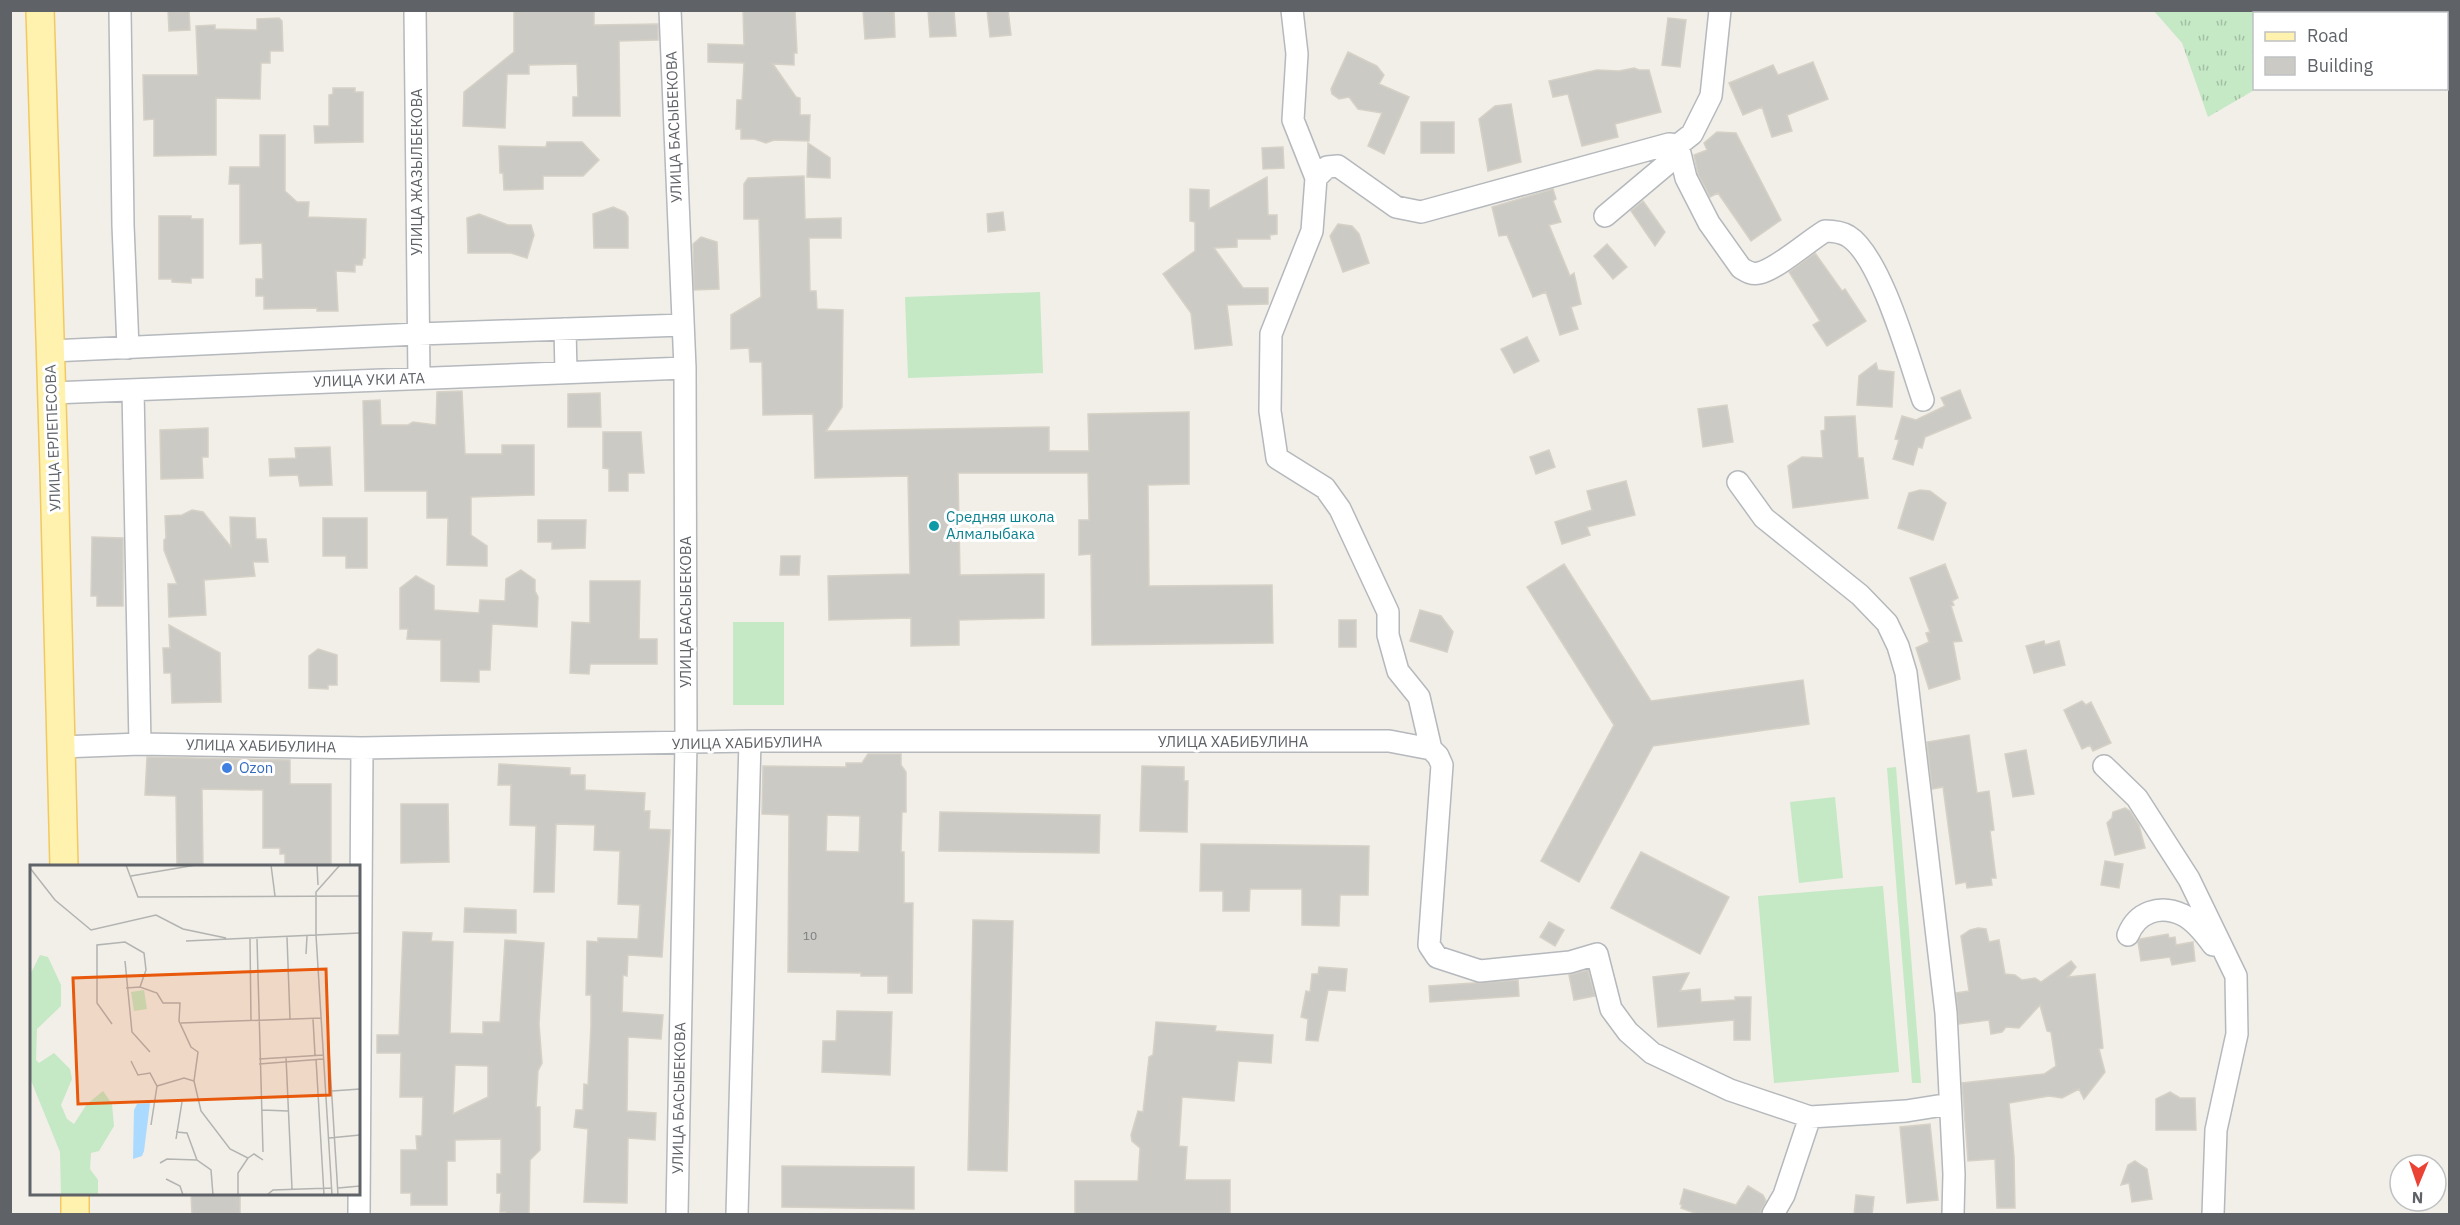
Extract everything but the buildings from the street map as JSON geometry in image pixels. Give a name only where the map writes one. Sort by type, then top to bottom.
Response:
[{"type":"main road","name":"УЛИЦА ЕРЛЕПЕСОВА","points":[[40,10],[64,865]]},
{"type":"main road","points":[[75,1195],[75,1215]]},
{"type":"street","points":[[120,10],[123,225],[128,348]]},
{"type":"street","name":"УЛИЦА ЖАЗЫЛБЕКОВА","points":[[415,10],[419,378]]},
{"type":"street","name":"УЛИЦА БАСЫБЕКОВА","points":[[670,10],[686,368],[686,744],[677,1215]]},
{"type":"street","points":[[1292,10],[1297,54],[1293,120],[1317,178],[1312,231],[1271,334],[1270,411],[1277,458],[1325,488],[1340,509],[1388,612],[1388,635],[1398,671],[1419,697],[1431,749],[1438,756],[1442,765],[1430,945],[1437,957],[1479,971],[1570,962],[1597,954],[1611,1009],[1628,1032],[1652,1053],[1730,1090],[1810,1117],[1906,1111],[1950,1104]]},
{"type":"street","points":[[1605,216],[1679,149],[1692,134],[1711,96],[1720,10]]},
{"type":"street","points":[[1300,137],[1396,207],[1421,212],[1669,144],[1679,149],[1686,178],[1709,223],[1741,268],[1748,272],[1758,274],[1772,267],[1825,231],[1835,231],[1849,237],[1866,254],[1881,286],[1923,400]]},
{"type":"street","points":[[1317,178],[1327,167],[1338,166]]},
{"type":"street","points":[[51,351],[418,334],[683,325]]},
{"type":"street","points":[[565,329],[566,372]]},
{"type":"street","name":"УЛИЦА УКИ АТА","points":[[52,393],[686,368]]},
{"type":"street","points":[[133,390],[140,744]]},
{"type":"street","points":[[1738,482],[1764,518],[1860,595],[1887,623],[1898,646],[1906,673],[1946,1013],[1953,1215]]},
{"type":"street","points":[[737,1215],[750,741]]},
{"type":"street","name":"УЛИЦА ХАБИБУЛИНА","points":[[61,747],[140,744],[362,748],[686,744],[750,741],[1389,741],[1431,749]]},
{"type":"street","points":[[360,1059],[362,748]]},
{"type":"street","points":[[2104,766],[2137,798],[2183,870],[2234,972],[2238,1005],[2237,1034],[2216,1130],[2213,1215]]},
{"type":"street","points":[[2128,935],[2132,925],[2144,913],[2157,910],[2183,915],[2203,932],[2234,972]]},
{"type":"street","points":[[1773,1215],[1784,1195],[1810,1117]]},
{"type":"street","points":[[359,1195],[359,1215]]},
{"type":"green space","points":[[2154,11],[2349,11],[2253,12],[2254,90],[2208,117],[2182,43]]},
{"type":"green space","points":[[1040,292],[1043,373],[908,378],[905,297]]},
{"type":"green space","points":[[733,622],[784,622],[784,705],[733,705]]},
{"type":"green space","points":[[1896,767],[1921,1083],[1912,1083],[1887,768]]},
{"type":"green space","points":[[1835,797],[1843,878],[1799,883],[1790,802]]},
{"type":"green space","points":[[1883,886],[1899,1072],[1774,1083],[1758,896]]},
{"type":"place","name":"Средняя школа Алмалыбака","points":[[934,526]]},
{"type":"place","name":"Ozon","points":[[227,768]]}]
